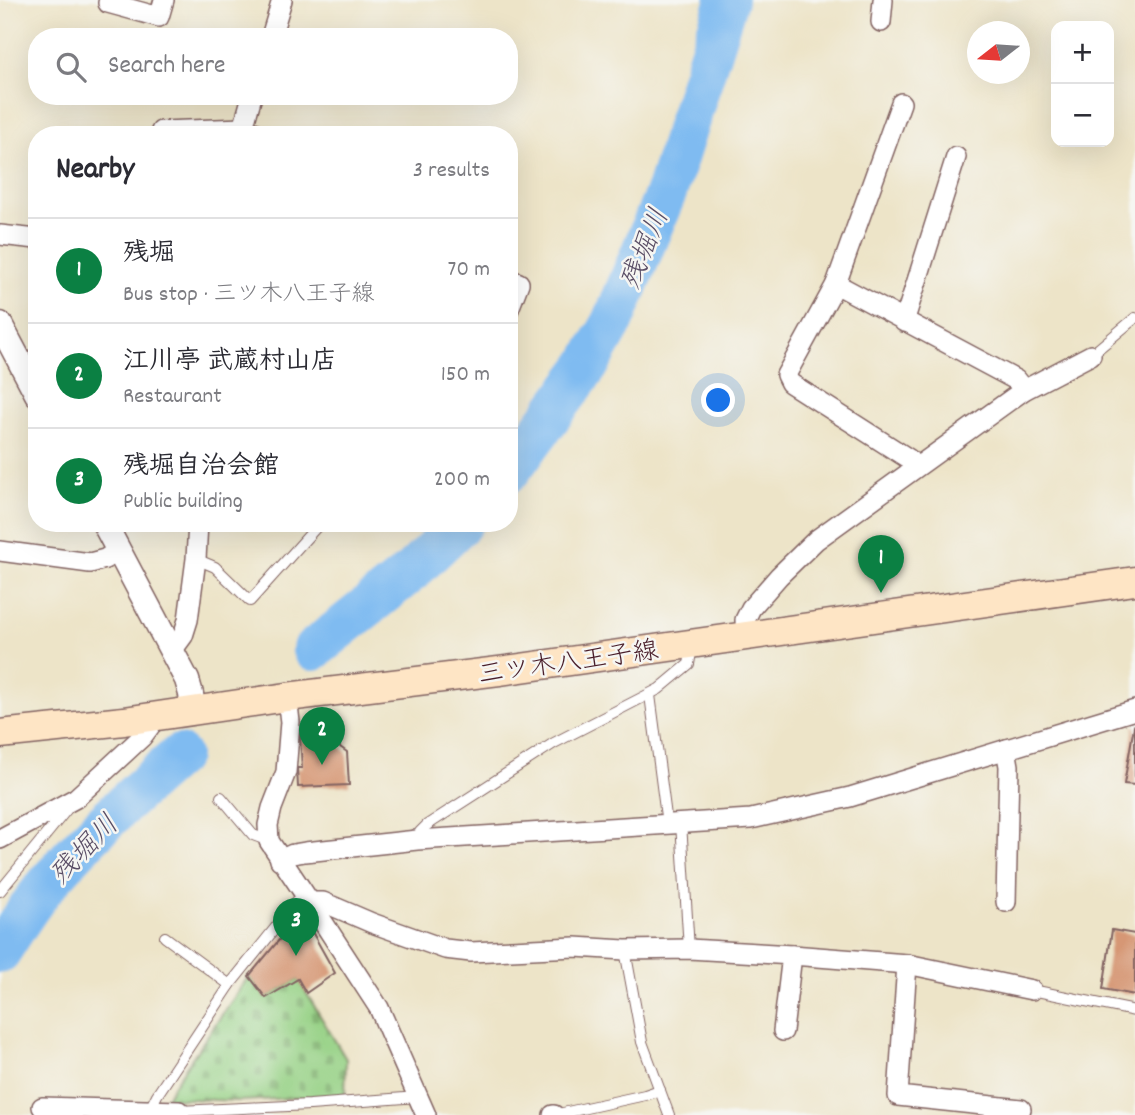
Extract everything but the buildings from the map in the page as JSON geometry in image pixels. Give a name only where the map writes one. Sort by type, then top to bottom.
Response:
[{"type":"main road","name":"三ツ木八王子線","points":[[0,734],[157,717],[1135,582]]},
{"type":"street","points":[[108,0],[108,3],[159,17],[164,0]]},
{"type":"street","points":[[274,28],[282,0]]},
{"type":"street","points":[[881,22],[883,0]]},
{"type":"street","points":[[901,103],[836,284],[786,374],[790,383],[909,459],[914,468]]},
{"type":"street","points":[[244,126],[249,105]]},
{"type":"street","points":[[904,322],[956,157]]},
{"type":"street","points":[[0,235],[28,238]]},
{"type":"street","points":[[836,284],[1016,380],[1024,390]]},
{"type":"street","points":[[0,324],[28,377]]},
{"type":"street","points":[[746,636],[745,621],[751,608],[816,540],[1024,390],[1091,355]]},
{"type":"street","points":[[109,532],[187,680],[193,711]]},
{"type":"street","points":[[172,651],[183,636],[188,621],[198,532]]},
{"type":"street","points":[[0,551],[90,563],[105,559],[118,550]]},
{"type":"street","points":[[287,697],[290,722],[286,772],[272,807],[268,825],[269,841],[379,1008],[422,1106]]},
{"type":"street","points":[[280,860],[304,852],[417,839],[751,818],[850,797],[1135,710]]},
{"type":"street","points":[[0,839],[76,798],[142,737],[157,717]]},
{"type":"street","points":[[1006,749],[1009,766],[1006,902]]},
{"type":"street","points":[[307,898],[445,949],[471,951],[575,947],[625,950],[689,949],[792,955],[907,964],[1032,990]]},
{"type":"street","points":[[783,1031],[792,955]]},
{"type":"street","points":[[907,964],[898,1096],[1021,1109]]},
{"type":"street","points":[[42,1107],[150,1109],[178,1113]]},
{"type":"lane","points":[[1091,355],[1135,318]]},
{"type":"lane","points":[[196,559],[215,566],[250,601],[312,532]]},
{"type":"lane","points":[[417,839],[427,825],[554,743],[650,695],[689,664],[692,644]]},
{"type":"lane","points":[[650,695],[674,823],[689,949]]},
{"type":"lane","points":[[221,797],[253,835],[269,841]]},
{"type":"lane","points":[[0,891],[76,798]]},
{"type":"lane","points":[[150,1109],[230,985],[296,901],[307,898]]},
{"type":"lane","points":[[165,937],[230,985]]},
{"type":"lane","points":[[625,950],[642,1042],[669,1115]]},
{"type":"lane","points":[[1032,990],[1135,1012]]},
{"type":"lane","points":[[553,1115],[645,1096],[660,1090]]},
{"type":"lane","points":[[178,1113],[310,1105],[422,1106]]},
{"type":"green space","points":[[249,976],[266,998],[298,979],[346,1059],[345,1095],[240,1101],[166,1098]]},
{"type":"waterway","name":"残堀川","points":[[518,460],[588,366],[613,322],[667,190],[727,0]]},
{"type":"waterway","name":"残堀川","points":[[313,650],[412,571],[453,532]]},
{"type":"waterway","name":"残堀川","points":[[0,952],[37,896],[74,853],[179,755]]},
{"type":"place","name":"残堀","points":[[881,593]]},
{"type":"place","name":"江川亭 武蔵村山店","points":[[322,765]]},
{"type":"place","name":"残堀自治会館","points":[[296,956]]}]
